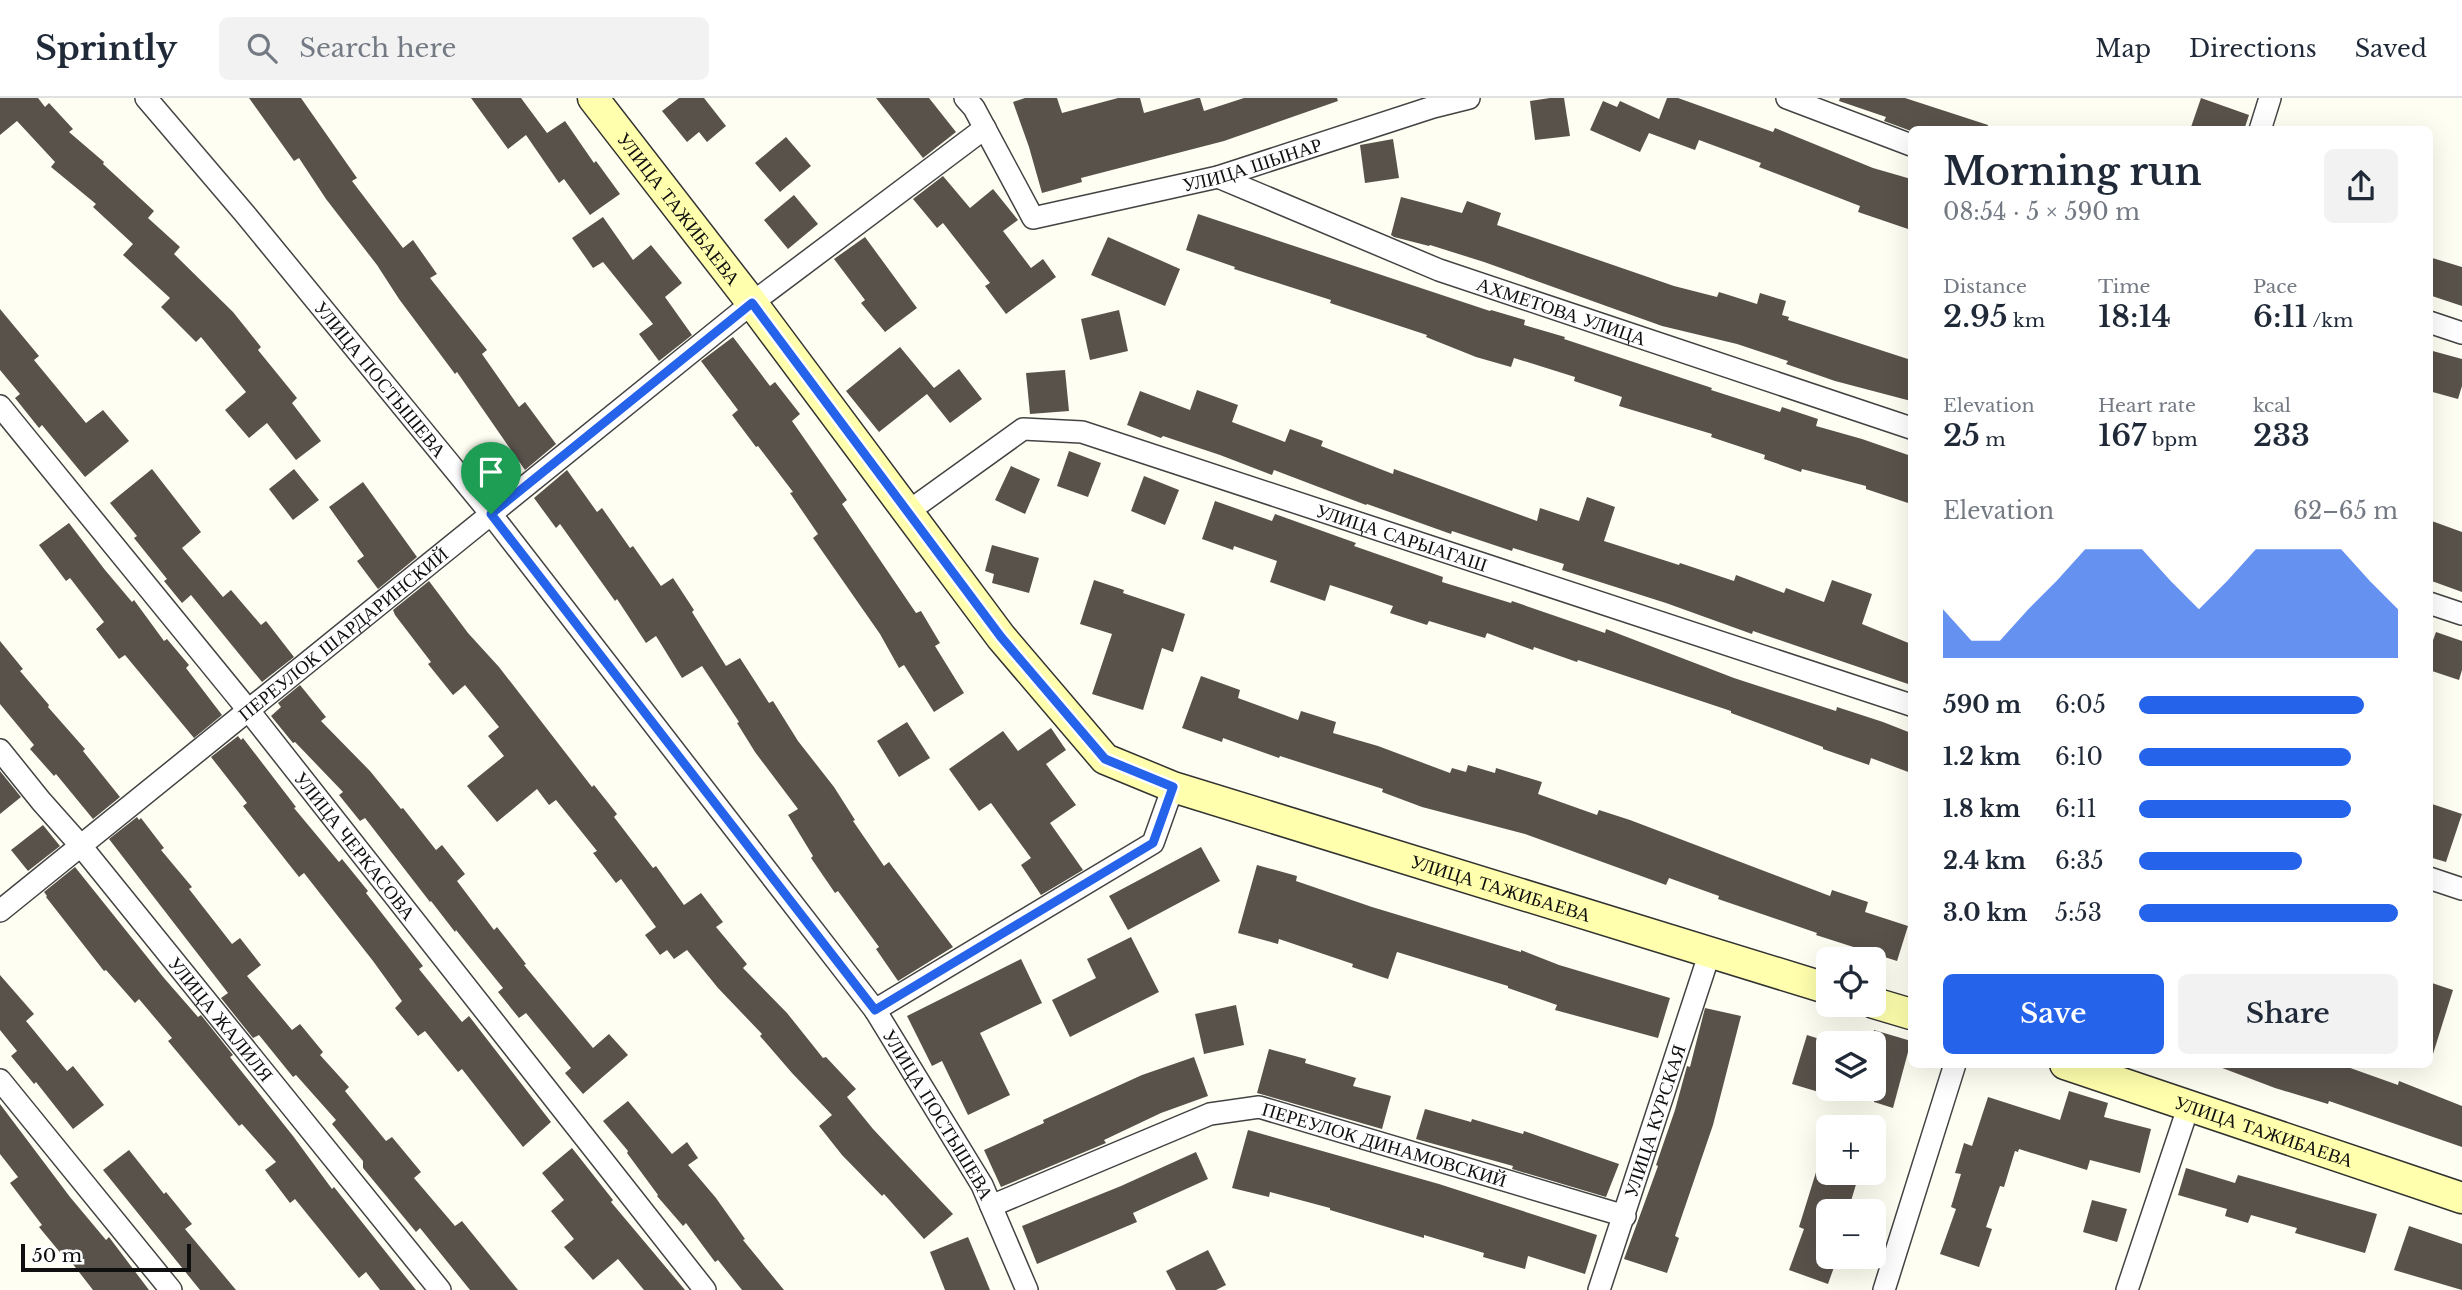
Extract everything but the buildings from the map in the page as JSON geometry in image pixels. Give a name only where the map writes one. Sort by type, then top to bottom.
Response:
[{"type":"street","name":"УЛИЦА ПОСТЫШЕВА","points":[[146,98],[245,214],[491,514],[875,1010],[982,1185],[1027,1290]]},
{"type":"street","name":"УЛИЦА ТАЖИБАЕВА","points":[[593,98],[752,303],[1001,637],[1105,759],[1173,787],[1816,985]]},
{"type":"street","name":"УЛИЦА ШЫНАР","points":[[985,128],[1033,218],[1217,177],[1433,107],[1469,98]]},
{"type":"street","points":[[1787,98],[1908,144]]},
{"type":"street","points":[[2261,126],[2270,98]]},
{"type":"street","points":[[971,101],[985,128]]},
{"type":"street","name":"ПЕРЕУЛОК ШАРДАРИНСКИЙ","points":[[0,911],[752,303],[985,128]]},
{"type":"street","name":"АХМЕТОВА УЛИЦА","points":[[1217,177],[1439,271],[1908,427]]},
{"type":"street","points":[[2433,323],[2462,333]]},
{"type":"street","name":"УЛИЦА ЧЕРКАСОВА","points":[[0,406],[249,711],[705,1290]]},
{"type":"street","name":"УЛИЦА САРЫАГАШ","points":[[909,511],[1023,429],[1082,432],[1908,704]]},
{"type":"street","points":[[2433,604],[2462,614]]},
{"type":"street","name":"УЛИЦА ЖАЛИЛЯ","points":[[0,750],[81,846],[440,1290]]},
{"type":"street","points":[[875,1010],[1153,843],[1173,787]]},
{"type":"street","points":[[2433,879],[2462,889]]},
{"type":"street","name":"УЛИЦА КУРСКАЯ","points":[[1598,1290],[1625,1216],[1710,951]]},
{"type":"street","points":[[1886,1007],[1908,1013]]},
{"type":"street","points":[[1884,1290],[1954,1068]]},
{"type":"street","name":"УЛИЦА ТАЖИБАЕВА","points":[[2077,1068],[2462,1198]]},
{"type":"street","points":[[0,1080],[171,1290]]},
{"type":"street","points":[[2127,1290],[2189,1105]]},
{"type":"street","name":"ПЕРЕУЛОК ДИНАМОВСКИЙ","points":[[991,1206],[1210,1114],[1259,1107],[1625,1216]]},
{"type":"route","points":[[752,303],[1001,637],[1105,759],[1173,787],[1153,843],[875,1010],[491,514],[752,303]]}]
